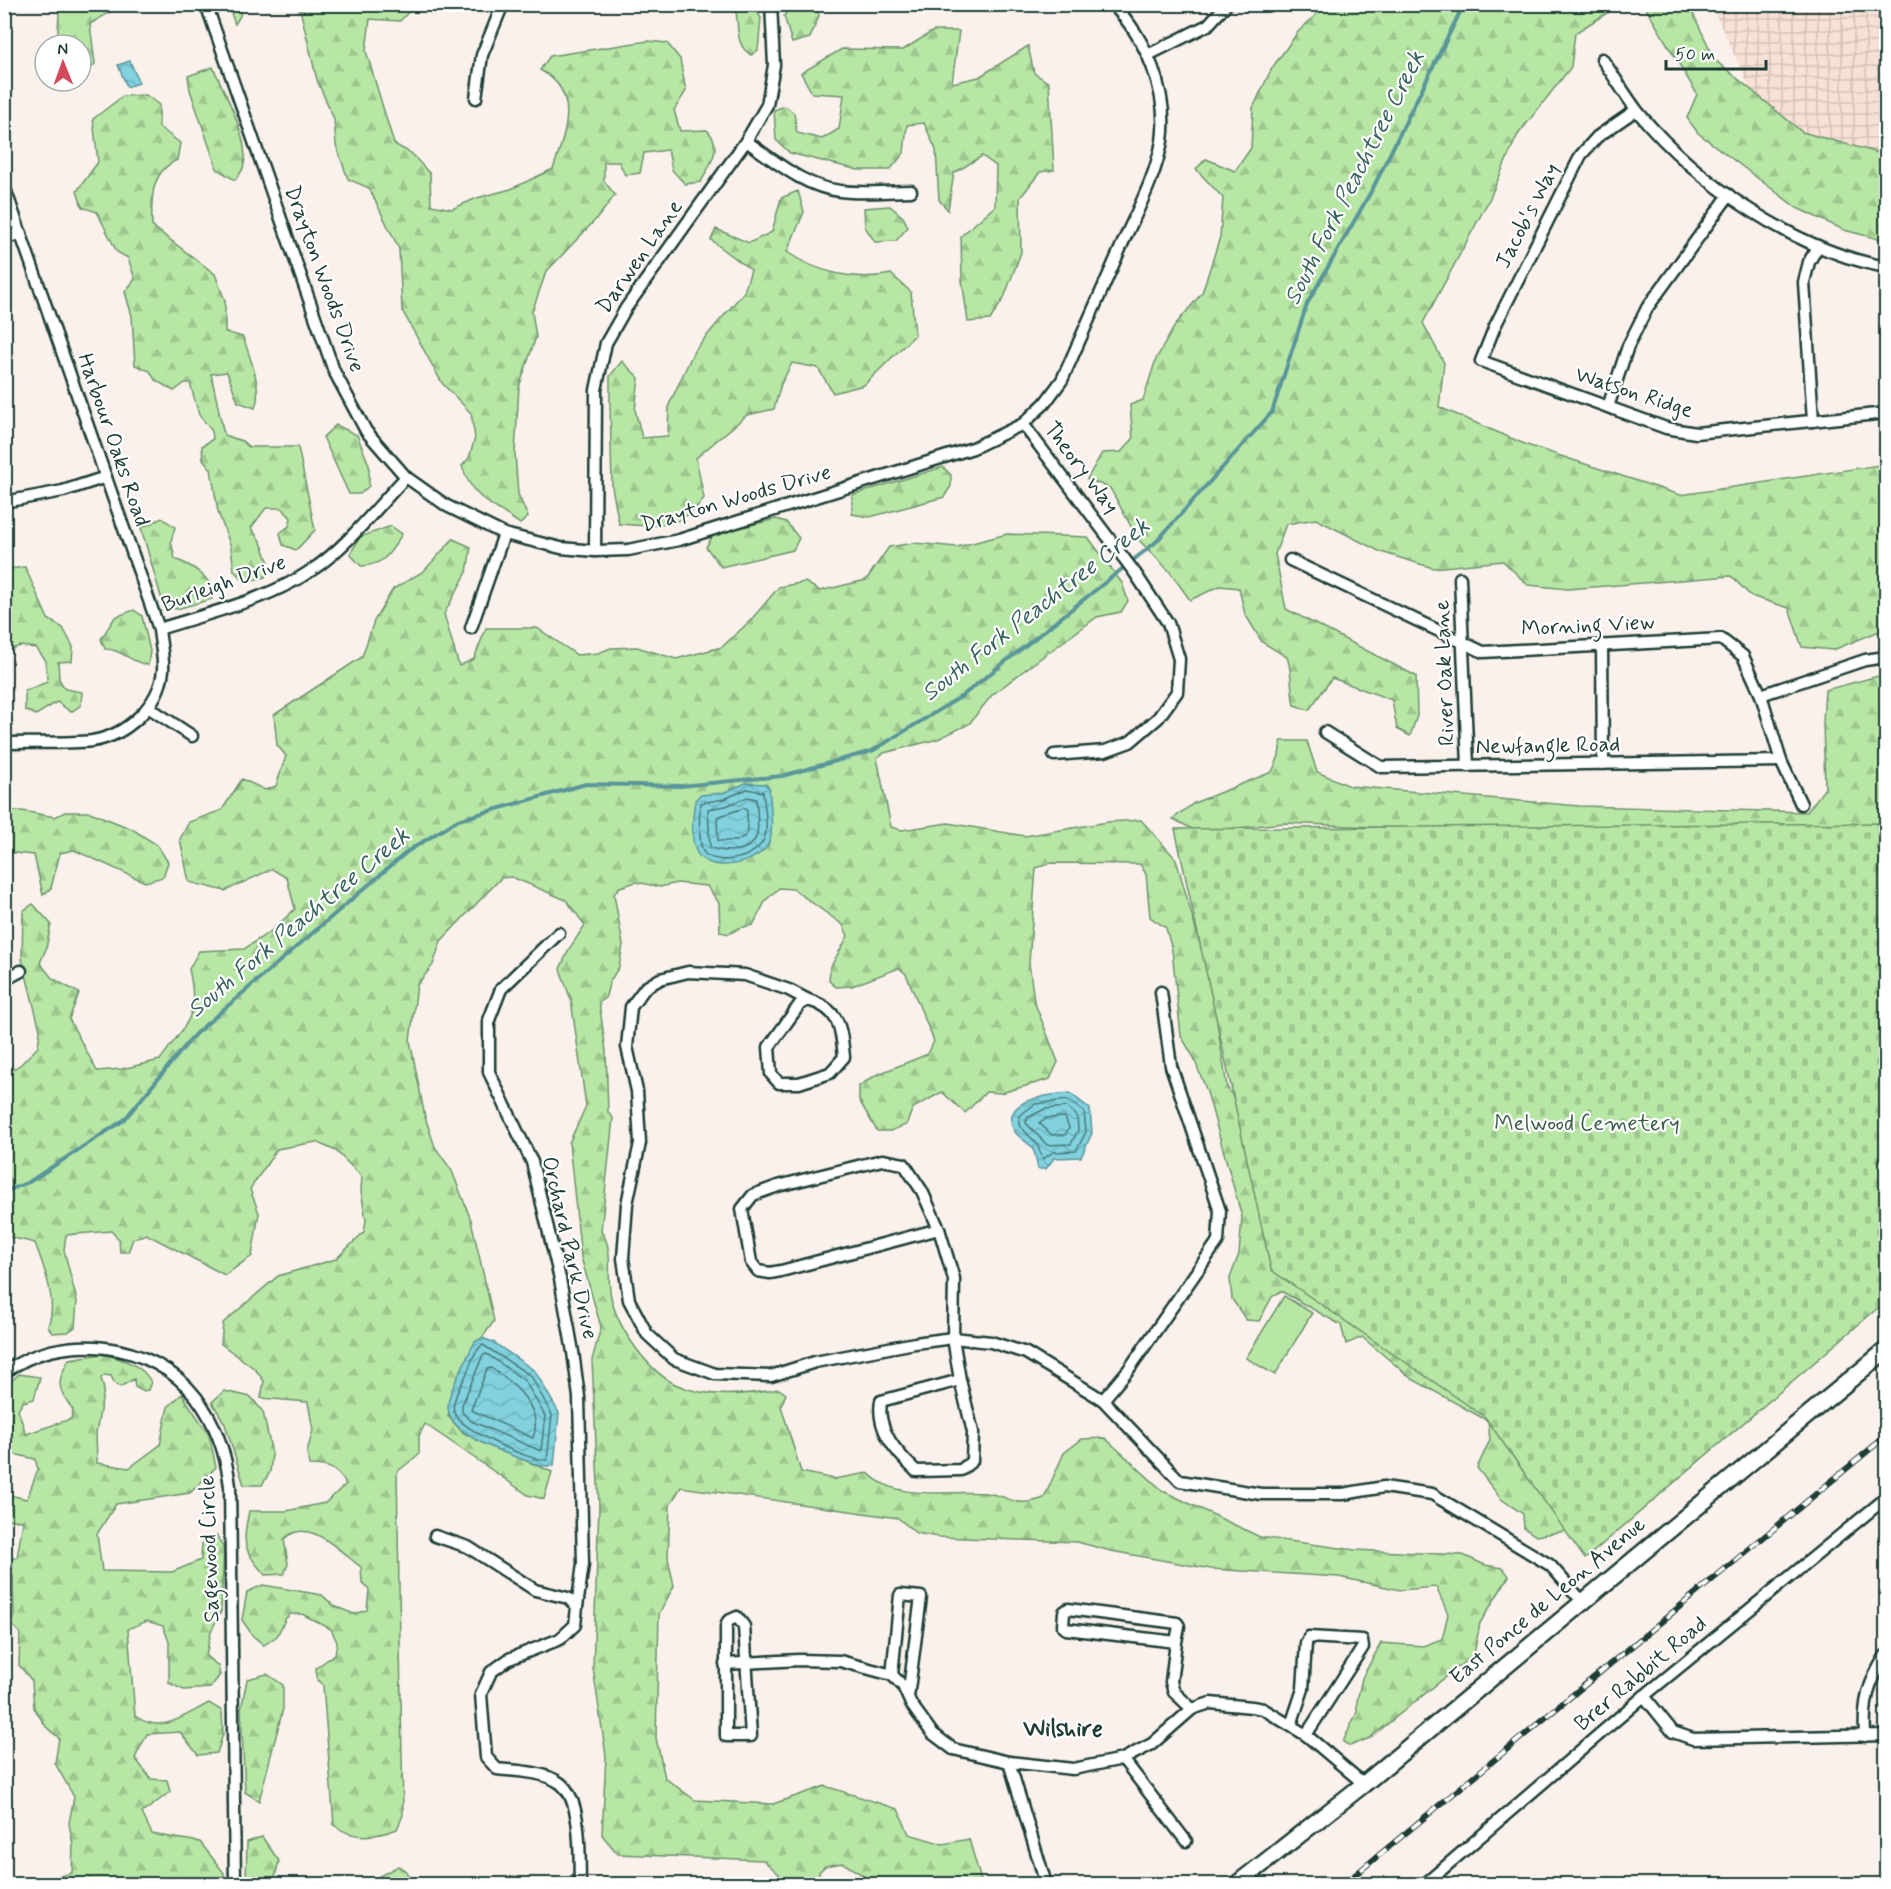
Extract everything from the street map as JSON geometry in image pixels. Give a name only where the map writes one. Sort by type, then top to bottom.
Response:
[{"type":"main road","name":"East Ponce de Leon Avenue","points":[[1237,1884],[1364,1784],[1887,1350]]},
{"type":"street","name":"Drayton Woods Drive","points":[[206,4],[334,371],[366,431],[406,477],[447,506],[504,534],[561,549],[595,551],[628,550],[679,540],[973,448],[1023,424],[1045,403],[1062,380],[1152,178],[1162,141],[1163,115],[1150,54],[1126,17],[1113,4]]},
{"type":"street","points":[[476,98],[482,55],[503,4]]},
{"type":"street","name":"Darwen Lane","points":[[595,551],[596,390],[606,343],[626,308],[746,141],[767,105],[772,85],[771,4]]},
{"type":"street","points":[[1150,54],[1208,25],[1227,4]]},
{"type":"street","points":[[1602,59],[1636,110],[1715,186],[1762,217],[1818,246],[1887,267]]},
{"type":"street","name":"Jacob's Way","points":[[1481,361],[1495,326],[1581,154],[1597,137],[1636,110]]},
{"type":"street","points":[[746,141],[794,175],[820,187],[840,191],[911,191]]},
{"type":"street","name":"Harbour Oaks Road","points":[[4,186],[159,629],[163,670],[157,692],[148,707],[117,732],[94,741],[4,742]]},
{"type":"street","points":[[1608,407],[1628,346],[1647,308],[1728,195]]},
{"type":"street","points":[[4,239],[21,233]]},
{"type":"street","points":[[1813,421],[1804,282],[1809,262],[1818,246]]},
{"type":"street","name":"Watson Ridge","points":[[1481,361],[1666,428],[1696,433],[1887,413]]},
{"type":"street","name":"Theory Way","points":[[1023,424],[1135,573],[1168,623],[1179,659],[1177,692],[1158,718],[1130,742],[1105,750],[1054,754]]},
{"type":"street","points":[[4,502],[63,491],[106,477]]},
{"type":"street","name":"Burleigh Drive","points":[[159,629],[236,604],[284,585],[312,570],[333,553],[406,477]]},
{"type":"street","points":[[471,628],[504,534]]},
{"type":"street","name":"Morning View","points":[[1290,560],[1483,652],[1721,639],[1743,656],[1761,695],[1782,761],[1801,804]]},
{"type":"street","name":"River Oak Lane","points":[[1461,578],[1468,766]]},
{"type":"street","points":[[1602,645],[1603,764]]},
{"type":"street","points":[[1761,695],[1864,660],[1887,657]]},
{"type":"street","points":[[148,707],[192,736]]},
{"type":"street","name":"Newfangle Road","points":[[1325,732],[1381,767],[1782,761]]},
{"type":"street","name":"Orchard Park Drive","points":[[559,933],[501,989],[489,1020],[489,1072],[532,1162],[560,1279],[579,1397],[584,1564],[575,1625],[560,1639],[509,1659],[491,1672],[481,1694],[486,1757],[497,1769],[530,1772],[561,1783],[577,1810],[580,1884]]},
{"type":"street","points":[[4,980],[21,971]]},
{"type":"street","points":[[808,1000],[800,1004],[769,1047],[771,1074],[779,1083],[799,1083],[830,1073],[844,1057],[842,1031],[835,1015],[821,1004],[745,975],[688,972],[660,979],[645,988],[631,1007],[627,1047],[637,1091],[640,1132],[627,1204],[623,1258],[629,1300],[646,1334],[674,1359],[715,1374],[771,1376],[816,1362],[915,1343],[953,1338],[991,1342],[1026,1353],[1103,1400],[1180,1481],[1261,1494],[1343,1494],[1384,1487],[1432,1494],[1550,1565],[1582,1601]]},
{"type":"street","points":[[1103,1400],[1129,1369],[1218,1241],[1220,1211],[1171,1066],[1161,992]]},
{"type":"street","points":[[939,1229],[770,1273],[758,1271],[751,1262],[742,1209],[753,1195],[778,1186],[882,1160],[903,1164],[922,1191],[939,1229],[954,1279],[953,1338],[960,1380],[973,1432],[972,1461],[961,1470],[916,1471],[896,1452],[887,1438],[880,1409],[881,1401],[960,1380]]},
{"type":"street","name":"Sagewood Circle","points":[[4,1373],[49,1351],[88,1346],[115,1349],[144,1358],[172,1374],[195,1395],[212,1420],[227,1461],[230,1486],[236,1884]]},
{"type":"street","name":"Brer Rabbit Road","points":[[1425,1884],[1644,1696],[1887,1498]]},
{"type":"street","points":[[435,1536],[468,1547],[535,1590],[568,1598],[577,1607]]},
{"type":"street","points":[[892,1676],[900,1595],[921,1597],[908,1697]]},
{"type":"street","points":[[1176,1641],[1066,1629],[1063,1626],[1064,1612],[1068,1609],[1177,1623],[1179,1626],[1171,1682],[1174,1692],[1192,1708]]},
{"type":"street","points":[[737,1617],[744,1626],[747,1665],[751,1736],[726,1736],[726,1627],[728,1621],[737,1617]]},
{"type":"street","points":[[1291,1725],[1303,1689],[1306,1643],[1309,1637],[1362,1640],[1363,1647],[1306,1735]]},
{"type":"street","points":[[1865,1736],[1863,1707],[1871,1682],[1887,1655]]},
{"type":"street","points":[[725,1664],[747,1665],[799,1660],[840,1661],[892,1676],[903,1686],[932,1733],[952,1749],[1009,1762],[1073,1769],[1123,1759],[1152,1744],[1192,1708],[1210,1703],[1263,1709],[1306,1735],[1364,1784]]},
{"type":"street","points":[[1644,1696],[1673,1732],[1693,1739],[1887,1735]]},
{"type":"street","points":[[1123,1759],[1186,1841]]},
{"type":"street","points":[[1009,1762],[1046,1884]]},
{"type":"shaded area","points":[[1711,5],[1886,5],[1886,189],[1798,191]]},
{"type":"green space","points":[[56,5],[111,5],[110,12],[90,24],[91,33],[58,33],[59,14]]},
{"type":"green space","points":[[228,5],[242,5],[240,16],[235,24]]},
{"type":"green space","points":[[299,5],[415,5],[400,21],[370,19],[366,51],[394,144],[411,153],[430,174],[431,205],[452,209],[477,198],[511,189],[553,169],[562,142],[567,115],[566,102],[561,90],[553,79],[540,70],[550,56],[648,41],[667,43],[680,59],[686,91],[674,110],[680,131],[707,130],[714,143],[714,156],[701,182],[685,184],[672,170],[668,150],[644,153],[640,173],[625,175],[619,162],[604,162],[604,181],[615,195],[599,216],[546,272],[532,312],[536,337],[519,387],[515,453],[518,494],[528,517],[520,524],[478,495],[467,478],[462,466],[469,458],[475,438],[471,413],[442,383],[402,310],[399,249],[369,188],[348,179],[336,145],[334,119],[317,80]]},
{"type":"green space","points":[[734,5],[753,5],[761,18],[758,50],[751,55],[741,45]]},
{"type":"green space","points":[[792,5],[816,5],[819,16],[810,38],[792,43],[784,16]]},
{"type":"green space","points":[[1326,5],[1620,5],[1575,33],[1571,67],[1517,136],[1489,200],[1423,323],[1444,363],[1439,407],[1527,445],[1680,495],[1886,464],[1886,621],[1880,631],[1833,650],[1802,647],[1789,608],[1751,596],[1731,576],[1568,589],[1528,585],[1503,561],[1433,568],[1381,552],[1316,519],[1286,524],[1275,554],[1286,609],[1416,676],[1417,716],[1410,736],[1397,729],[1392,700],[1332,678],[1309,710],[1294,705],[1287,657],[1262,642],[1245,614],[1239,588],[1220,586],[1190,600],[1170,572],[1138,539],[1110,488],[1087,479],[1102,453],[1121,452],[1133,439],[1130,405],[1143,400],[1156,359],[1176,324],[1202,293],[1220,237],[1223,198],[1196,169],[1206,159],[1235,171],[1251,148],[1253,108],[1272,68],[1298,32]]},
{"type":"green space","points":[[1644,5],[1689,5],[1715,60],[1802,132],[1886,155],[1886,241],[1844,230],[1797,208],[1698,133],[1687,118],[1697,94]]},
{"type":"green space","points":[[933,31],[959,31],[952,83],[979,77],[1028,46],[1034,73],[1049,83],[1054,170],[1040,172],[1020,198],[1021,252],[1004,298],[990,320],[968,322],[962,280],[961,236],[995,206],[996,166],[982,156],[954,173],[948,210],[939,200],[936,150],[924,123],[907,125],[904,153],[890,170],[858,170],[790,153],[776,140],[774,110],[785,106],[794,113],[797,133],[822,139],[839,129],[844,95],[812,93],[801,73],[842,49],[903,50]]},
{"type":"green space","points":[[213,67],[236,117],[244,145],[243,168],[235,180],[217,169],[190,90],[188,76]]},
{"type":"green space","points":[[146,95],[159,105],[159,127],[180,143],[177,160],[168,165],[157,179],[152,197],[152,226],[215,274],[225,301],[225,332],[243,337],[255,373],[257,400],[255,408],[238,402],[227,372],[211,374],[224,435],[242,441],[249,447],[298,447],[315,530],[296,550],[283,545],[280,533],[289,526],[291,518],[282,508],[266,508],[251,528],[261,542],[271,568],[265,577],[245,582],[234,571],[231,547],[218,512],[211,469],[203,459],[202,446],[213,439],[212,431],[199,415],[190,383],[185,383],[174,391],[155,380],[150,371],[135,365],[132,316],[125,292],[135,279],[128,258],[117,252],[97,212],[82,207],[77,191],[98,162],[93,119],[123,96]]},
{"type":"green space","points":[[798,191],[804,212],[787,252],[811,265],[837,274],[864,277],[891,274],[911,292],[915,335],[864,385],[833,393],[818,368],[792,363],[781,384],[774,409],[747,415],[696,458],[704,498],[695,508],[686,516],[667,524],[645,526],[619,524],[612,487],[610,376],[622,361],[639,378],[635,410],[642,438],[668,436],[669,405],[694,351],[744,292],[751,270],[711,240],[716,229],[749,243],[772,232],[781,198]]},
{"type":"green space","points":[[890,206],[903,217],[908,227],[896,241],[875,242],[865,227],[864,208]]},
{"type":"green space","points":[[336,425],[357,435],[369,465],[369,486],[360,494],[349,494],[323,437]]},
{"type":"green space","points":[[943,467],[951,475],[951,486],[944,497],[870,517],[852,514],[852,495]]},
{"type":"green space","points":[[162,518],[175,527],[171,541],[175,559],[202,574],[214,589],[212,599],[177,609],[164,607],[141,528]]},
{"type":"green space","points":[[776,519],[786,522],[799,538],[793,550],[721,567],[706,547],[714,534]]},
{"type":"green space","points":[[391,526],[402,534],[390,552],[376,563],[361,566],[350,554],[360,537]]},
{"type":"green space","points":[[1007,534],[1088,537],[1122,583],[1128,601],[1121,612],[1097,617],[992,695],[969,724],[938,739],[884,753],[877,758],[891,827],[902,830],[948,823],[1025,836],[1108,822],[1141,820],[1176,859],[1211,983],[1227,1087],[1251,1127],[1483,1385],[1569,1517],[1565,1531],[1536,1536],[1524,1528],[1523,1514],[1501,1499],[1477,1468],[1490,1440],[1488,1421],[1412,1379],[1362,1337],[1346,1344],[1341,1325],[1281,1291],[1272,1297],[1259,1321],[1246,1320],[1232,1299],[1230,1278],[1239,1254],[1242,1217],[1207,1092],[1193,1056],[1181,1036],[1172,950],[1166,928],[1150,917],[1146,874],[1140,864],[1051,863],[1036,868],[1029,963],[1034,1001],[1058,1062],[1050,1079],[1001,1093],[986,1092],[965,1113],[942,1092],[913,1108],[906,1125],[890,1131],[877,1131],[859,1100],[859,1086],[876,1075],[928,1054],[934,1041],[906,974],[899,968],[852,986],[836,987],[829,981],[830,968],[848,936],[843,925],[793,889],[779,888],[766,900],[753,925],[739,928],[729,934],[720,932],[719,903],[707,886],[677,883],[660,887],[636,882],[620,887],[614,894],[623,945],[619,967],[610,981],[605,999],[599,1002],[606,1051],[608,1112],[613,1118],[601,1231],[608,1246],[610,1289],[614,1309],[635,1346],[654,1369],[664,1377],[687,1389],[713,1394],[740,1394],[779,1389],[786,1394],[781,1406],[801,1472],[834,1479],[868,1473],[893,1488],[908,1491],[985,1493],[1025,1502],[1044,1498],[1064,1453],[1082,1439],[1105,1438],[1163,1491],[1260,1537],[1355,1550],[1463,1555],[1485,1565],[1503,1568],[1509,1576],[1480,1623],[1474,1654],[1370,1738],[1350,1746],[1343,1742],[1357,1712],[1362,1678],[1381,1643],[1423,1646],[1442,1639],[1448,1614],[1436,1587],[1400,1590],[1339,1577],[1211,1569],[1111,1551],[1077,1542],[938,1537],[916,1533],[898,1518],[681,1487],[670,1505],[668,1558],[674,1586],[659,1614],[656,1738],[665,1778],[695,1800],[773,1804],[825,1786],[898,1809],[909,1834],[943,1844],[969,1839],[982,1884],[877,1884],[843,1863],[825,1866],[819,1872],[820,1884],[777,1884],[779,1874],[763,1860],[618,1854],[602,1835],[606,1756],[593,1668],[599,1506],[592,1360],[601,1327],[581,1257],[569,1143],[586,1106],[571,1000],[560,969],[569,949],[585,925],[566,900],[512,877],[501,878],[441,941],[433,965],[417,985],[410,1041],[425,1117],[435,1147],[452,1171],[471,1220],[494,1321],[482,1338],[475,1342],[448,1416],[463,1433],[552,1472],[544,1499],[528,1495],[425,1424],[419,1436],[419,1454],[397,1472],[403,1815],[397,1829],[381,1834],[364,1836],[341,1830],[334,1825],[323,1685],[317,1680],[316,1668],[335,1654],[337,1642],[331,1629],[302,1614],[291,1614],[286,1618],[277,1636],[264,1645],[253,1636],[242,1620],[247,1592],[263,1585],[322,1595],[334,1606],[354,1614],[367,1610],[369,1590],[362,1582],[361,1567],[324,1539],[304,1531],[294,1533],[284,1539],[288,1564],[284,1574],[265,1575],[252,1559],[246,1546],[245,1532],[249,1511],[286,1511],[325,1503],[346,1484],[339,1474],[330,1468],[309,1465],[307,1452],[313,1430],[308,1402],[261,1398],[264,1381],[255,1369],[221,1344],[223,1323],[278,1276],[336,1259],[364,1232],[366,1220],[361,1191],[362,1177],[336,1151],[316,1142],[277,1149],[250,1189],[259,1213],[252,1256],[225,1275],[146,1234],[133,1239],[128,1252],[120,1252],[119,1239],[111,1231],[66,1235],[64,1250],[77,1301],[75,1327],[68,1332],[52,1333],[48,1326],[51,1316],[49,1284],[35,1243],[5,1236],[5,1075],[21,1064],[38,1047],[40,1030],[22,959],[23,911],[33,904],[51,924],[46,949],[40,963],[52,978],[79,993],[69,1019],[97,1071],[122,1069],[160,1060],[189,1019],[193,999],[189,969],[199,951],[244,949],[271,931],[295,909],[287,878],[272,869],[225,891],[189,882],[180,839],[189,822],[222,810],[242,779],[265,790],[276,786],[286,756],[277,745],[274,715],[362,657],[374,621],[393,589],[424,571],[453,539],[471,547],[467,572],[444,614],[459,666],[474,659],[486,628],[537,628],[577,655],[598,653],[611,648],[637,647],[676,659],[722,647],[750,621],[779,587],[805,582],[820,591],[866,580],[889,547],[914,543],[957,547]]},
{"type":"green space","points":[[25,567],[48,619],[63,628],[73,647],[72,661],[58,662],[59,679],[65,689],[82,692],[81,705],[71,712],[57,702],[36,715],[25,710],[25,691],[47,682],[46,661],[36,648],[20,646],[5,652],[5,575],[8,569]]},
{"type":"green space","points":[[134,610],[142,616],[150,651],[148,665],[136,662],[116,651],[105,649],[101,639],[115,617]]},
{"type":"green space","points":[[1886,674],[1886,880],[1416,829],[1285,823],[1198,832],[1173,819],[1194,803],[1272,772],[1279,756],[1281,741],[1307,741],[1317,772],[1350,786],[1579,806],[1807,812],[1825,788],[1823,722],[1825,690]]},
{"type":"green space","points":[[5,811],[22,811],[55,817],[65,812],[90,812],[132,829],[157,845],[168,862],[163,877],[145,882],[74,850],[60,853],[51,888],[43,895],[34,855],[5,852]]},
{"type":"green space","name":"Melwood Cemetery","points":[[1886,823],[1886,1301],[1585,1559],[1485,1417],[1271,1270],[1175,829]]},
{"type":"green space","points":[[1284,1296],[1312,1313],[1275,1375],[1246,1358]]},
{"type":"green space","points":[[102,1354],[136,1366],[151,1382],[148,1390],[142,1391],[135,1387],[134,1379],[120,1387],[115,1384],[111,1376],[105,1375],[101,1378],[104,1389],[96,1433],[97,1463],[129,1468],[160,1445],[168,1407],[182,1394],[209,1435],[216,1467],[190,1493],[116,1504],[97,1534],[102,1571],[172,1572],[201,1560],[202,1542],[217,1536],[224,1548],[221,1612],[211,1631],[206,1656],[218,1666],[220,1675],[210,1688],[184,1690],[169,1683],[169,1642],[163,1626],[147,1621],[128,1629],[135,1716],[154,1724],[163,1724],[181,1718],[209,1703],[222,1711],[223,1734],[217,1753],[198,1755],[180,1732],[147,1734],[135,1758],[151,1779],[167,1780],[170,1792],[142,1813],[152,1834],[200,1842],[224,1873],[223,1884],[26,1884],[72,1873],[73,1845],[69,1823],[74,1797],[55,1763],[59,1738],[46,1727],[34,1708],[32,1681],[19,1665],[20,1633],[13,1626],[5,1627],[5,1620],[14,1618],[13,1576],[5,1576],[5,1558],[17,1558],[23,1521],[5,1519],[5,1494],[27,1499],[38,1469],[35,1459],[5,1452],[5,1387],[19,1374],[40,1377],[34,1399],[23,1402],[18,1410],[26,1434],[71,1419],[73,1410],[60,1385],[65,1367],[69,1359]]},
{"type":"green space","points":[[224,1391],[251,1397],[263,1412],[272,1454],[270,1472],[262,1485],[244,1485],[225,1424],[212,1402]]},
{"type":"green space","points":[[267,1674],[283,1685],[283,1709],[259,1801],[245,1792],[241,1710],[247,1679]]},
{"type":"green space","points":[[262,1837],[279,1861],[274,1881],[289,1884],[246,1884],[247,1842]]},
{"type":"green space","points":[[398,1866],[406,1871],[411,1884],[371,1884],[372,1880]]},
{"type":"water","points":[[130,61],[139,83],[127,87],[118,65]]},
{"type":"water","points":[[746,783],[765,784],[769,788],[772,827],[770,840],[757,855],[746,861],[722,865],[702,859],[696,851],[693,840],[695,800],[700,795],[723,793]]},
{"type":"water","points":[[1070,1093],[1090,1109],[1092,1133],[1081,1157],[1054,1158],[1046,1169],[1038,1169],[1033,1148],[1015,1132],[1012,1126],[1012,1116],[1023,1103],[1032,1099]]},
{"type":"water","points":[[482,1338],[493,1342],[535,1371],[559,1413],[554,1466],[541,1466],[485,1444],[470,1436],[451,1417],[448,1406],[454,1385],[475,1342]]},
{"type":"waterway","name":"South Fork Peachtree Creek","points":[[4,1192],[29,1182],[124,1120],[195,1034],[408,851],[458,820],[586,784],[681,786],[782,776],[872,751],[962,696],[1156,542],[1272,412],[1307,304],[1373,188],[1464,4]]},
{"type":"railway","points":[[1344,1884],[1886,1436]]},
{"type":"district","name":"Wilshire","points":[[1063,1729]]}]
